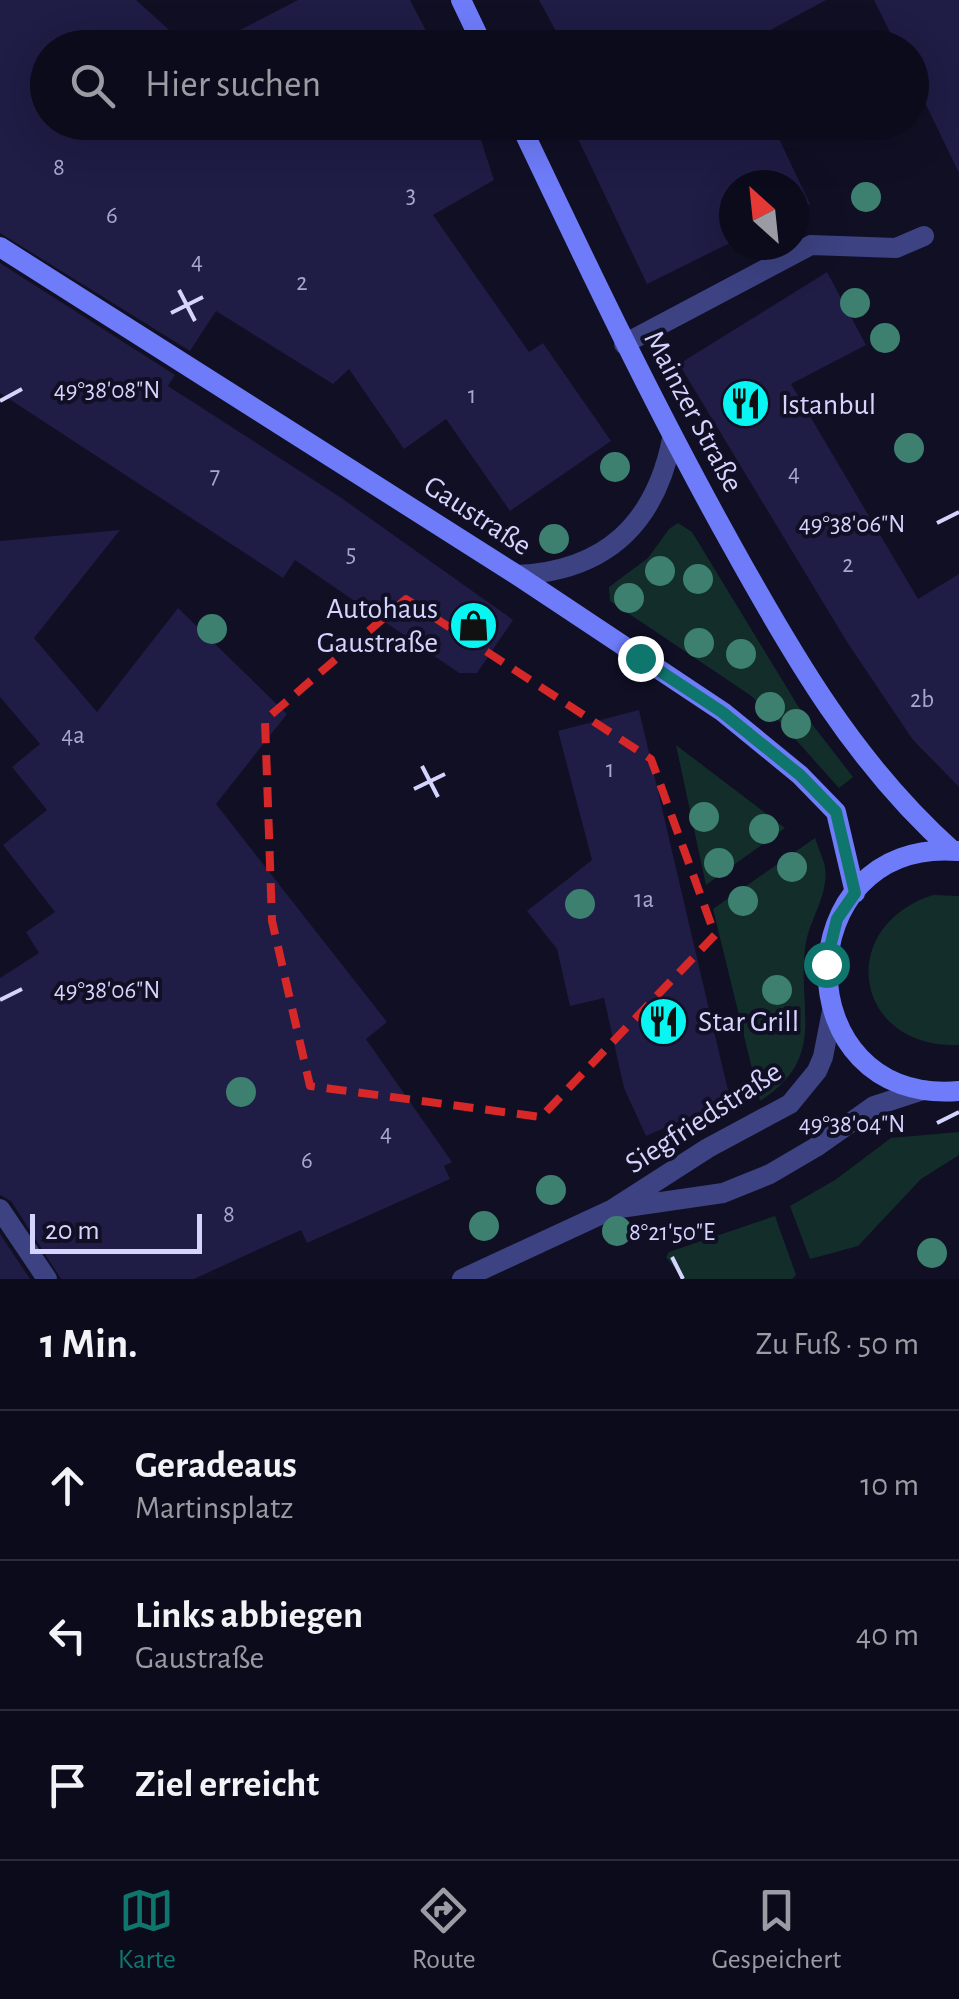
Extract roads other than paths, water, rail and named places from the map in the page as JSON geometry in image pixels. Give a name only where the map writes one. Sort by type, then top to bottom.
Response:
[{"type":"main road","points":[[461,0],[475,30]]},
{"type":"main road","name":"Mainzer Straße","points":[[528,140],[672,439],[772,617],[828,709],[884,784],[956,851]]},
{"type":"main road","name":"Gaustraße","points":[[0,247],[517,575],[722,712],[800,775],[836,812],[855,893]]},
{"type":"main road","points":[[956,851],[910,856],[889,865],[855,893],[837,919],[828,949],[826,980],[832,1010],[853,1048],[867,1062],[884,1075],[922,1090],[959,1090]]},
{"type":"street","points":[[624,344],[811,245],[896,248],[924,236]]},
{"type":"street","points":[[517,575],[552,574],[607,548],[652,503],[666,472],[672,439]]},
{"type":"street","name":"Siegfriedstraße","points":[[462,1279],[613,1210],[708,1148],[790,1104],[811,1080],[823,1057],[832,1010]]},
{"type":"street","name":"Siegfriedstraße","points":[[613,1210],[722,1192],[770,1174],[874,1106],[922,1090]]},
{"type":"street","points":[[0,1210],[47,1279]]},
{"type":"place","name":"Istanbul","points":[[746,404]]},
{"type":"place","name":"Autohaus Gaustraße","points":[[473,625]]},
{"type":"place","name":"Star Grill","points":[[663,1021]]}]
